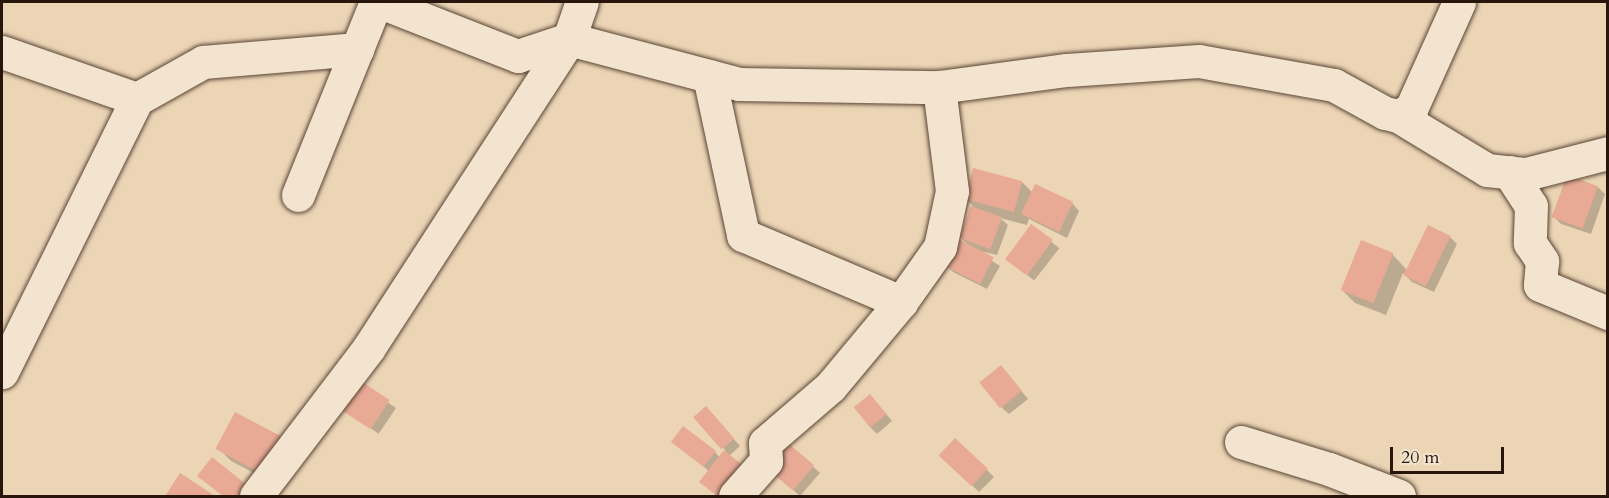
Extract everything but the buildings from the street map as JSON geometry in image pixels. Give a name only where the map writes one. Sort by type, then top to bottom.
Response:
[{"type":"street","points":[[298,195],[378,2],[518,56],[569,39],[739,84],[939,87],[1068,70],[1199,61],[1334,85],[1385,113],[1398,116],[1487,170],[1526,174],[1608,153]]},
{"type":"street","points":[[256,496],[368,350],[569,39],[582,2]]},
{"type":"street","points":[[1398,116],[1411,109],[1459,2]]},
{"type":"street","points":[[6,363],[137,99],[203,62],[357,49]]},
{"type":"street","points":[[2,52],[137,99]]},
{"type":"street","points":[[709,76],[743,235],[901,302]]},
{"type":"street","points":[[735,496],[766,460],[765,443],[831,386],[901,302],[940,247],[952,191],[939,87]]},
{"type":"street","points":[[1509,172],[1531,206],[1530,243],[1542,261],[1540,285],[1608,313]]},
{"type":"street","points":[[1240,442],[1329,470],[1399,496]]}]
